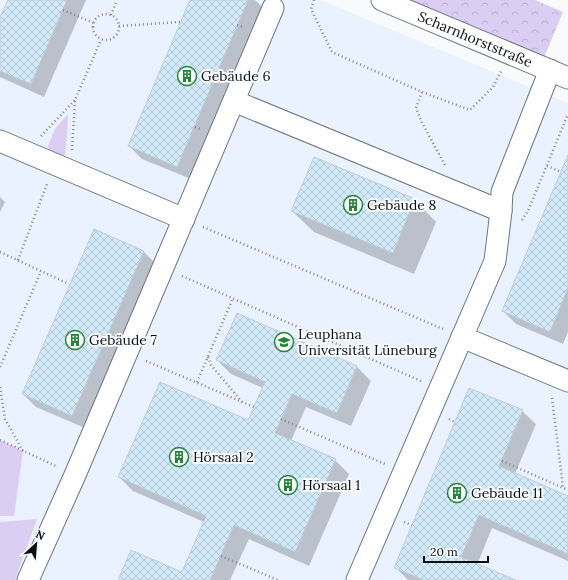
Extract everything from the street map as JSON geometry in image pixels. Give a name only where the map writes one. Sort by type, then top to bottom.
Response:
[{"type":"street","name":"Scharnhorststraße","points":[[382,0],[559,74]]},
{"type":"street","points":[[28,580],[164,267],[273,8]]},
{"type":"street","points":[[360,579],[404,472],[495,261],[502,192],[559,74]]},
{"type":"street","points":[[234,101],[501,212]]},
{"type":"street","points":[[0,141],[184,219]]},
{"type":"street","points":[[462,337],[559,377]]},
{"type":"path","points":[[111,15],[117,0]]},
{"type":"path","points":[[314,0],[311,9],[332,52],[422,92],[470,110],[493,87],[509,53]]},
{"type":"path","points":[[63,10],[94,23]]},
{"type":"path","points":[[101,15],[111,15],[115,18],[119,26],[119,32],[116,36],[107,41],[101,40],[94,33],[94,23],[101,15]]},
{"type":"path","points":[[119,26],[180,22]]},
{"type":"path","points":[[18,260],[63,168],[75,100],[101,40]]},
{"type":"path","points":[[422,92],[416,108],[421,121],[448,169]]},
{"type":"path","points":[[26,152],[75,100]]},
{"type":"path","points":[[520,224],[528,211],[568,114]]},
{"type":"path","points":[[547,166],[561,172]]},
{"type":"path","points":[[184,219],[462,337]]},
{"type":"path","points":[[0,252],[69,284]]},
{"type":"path","points":[[164,267],[440,389]]},
{"type":"path","points":[[0,367],[40,271]]},
{"type":"path","points":[[196,382],[233,298]]},
{"type":"path","points":[[127,353],[254,407]]},
{"type":"path","points":[[208,356],[211,365],[242,402]]},
{"type":"path","points":[[559,377],[563,487]]},
{"type":"path","points":[[0,387],[5,419],[23,451]]},
{"type":"path","points":[[281,419],[404,472]]},
{"type":"path","points":[[0,440],[75,474]]},
{"type":"path","points":[[502,461],[568,490]]},
{"type":"path","points":[[221,556],[278,580]]},
{"type":"shaded area","name":"Leuphana Universität Lüneburg","points":[[0,0],[320,0],[568,103],[568,580],[0,580]]},
{"type":"green space","points":[[401,0],[535,0],[563,12],[543,60]]},
{"type":"green space","points":[[68,114],[65,154],[58,160],[50,156],[48,146],[55,129]]},
{"type":"green space","points":[[0,440],[23,451],[14,516],[0,516]]},
{"type":"green space","points":[[37,519],[15,580],[0,580],[0,522]]},
{"type":"building","points":[[8,0],[67,0],[31,84],[0,71],[0,17]]},
{"type":"building","name":"Gebäude 6","points":[[190,0],[248,0],[177,167],[128,146]]},
{"type":"building","points":[[568,155],[568,288],[550,332],[502,311]]},
{"type":"building","name":"Gebäude 8","points":[[314,157],[415,199],[393,253],[291,211]]},
{"type":"building","name":"Gebäude 7","points":[[94,229],[144,251],[72,416],[22,394]]},
{"type":"building","points":[[237,313],[357,366],[337,413],[292,394],[275,433],[336,459],[295,552],[234,525],[210,580],[118,580],[131,550],[182,572],[206,516],[118,477],[160,382],[248,420],[265,382],[216,360]]},
{"type":"building","name":"Gebäude 11","points":[[469,388],[523,410],[499,466],[568,496],[568,554],[479,515],[461,557],[516,580],[424,580],[394,568]]},
{"type":"place","name":"Gebäude 6","points":[[187,76]]},
{"type":"place","name":"Gebäude 8","points":[[353,205]]},
{"type":"place","name":"Gebäude 7","points":[[75,340]]},
{"type":"place","name":"Leuphana Universität Lüneburg","points":[[284,342]]},
{"type":"place","name":"Hörsaal 2","points":[[179,457]]},
{"type":"place","name":"Hörsaal 1","points":[[288,485]]},
{"type":"place","name":"Gebäude 11","points":[[457,493]]}]
